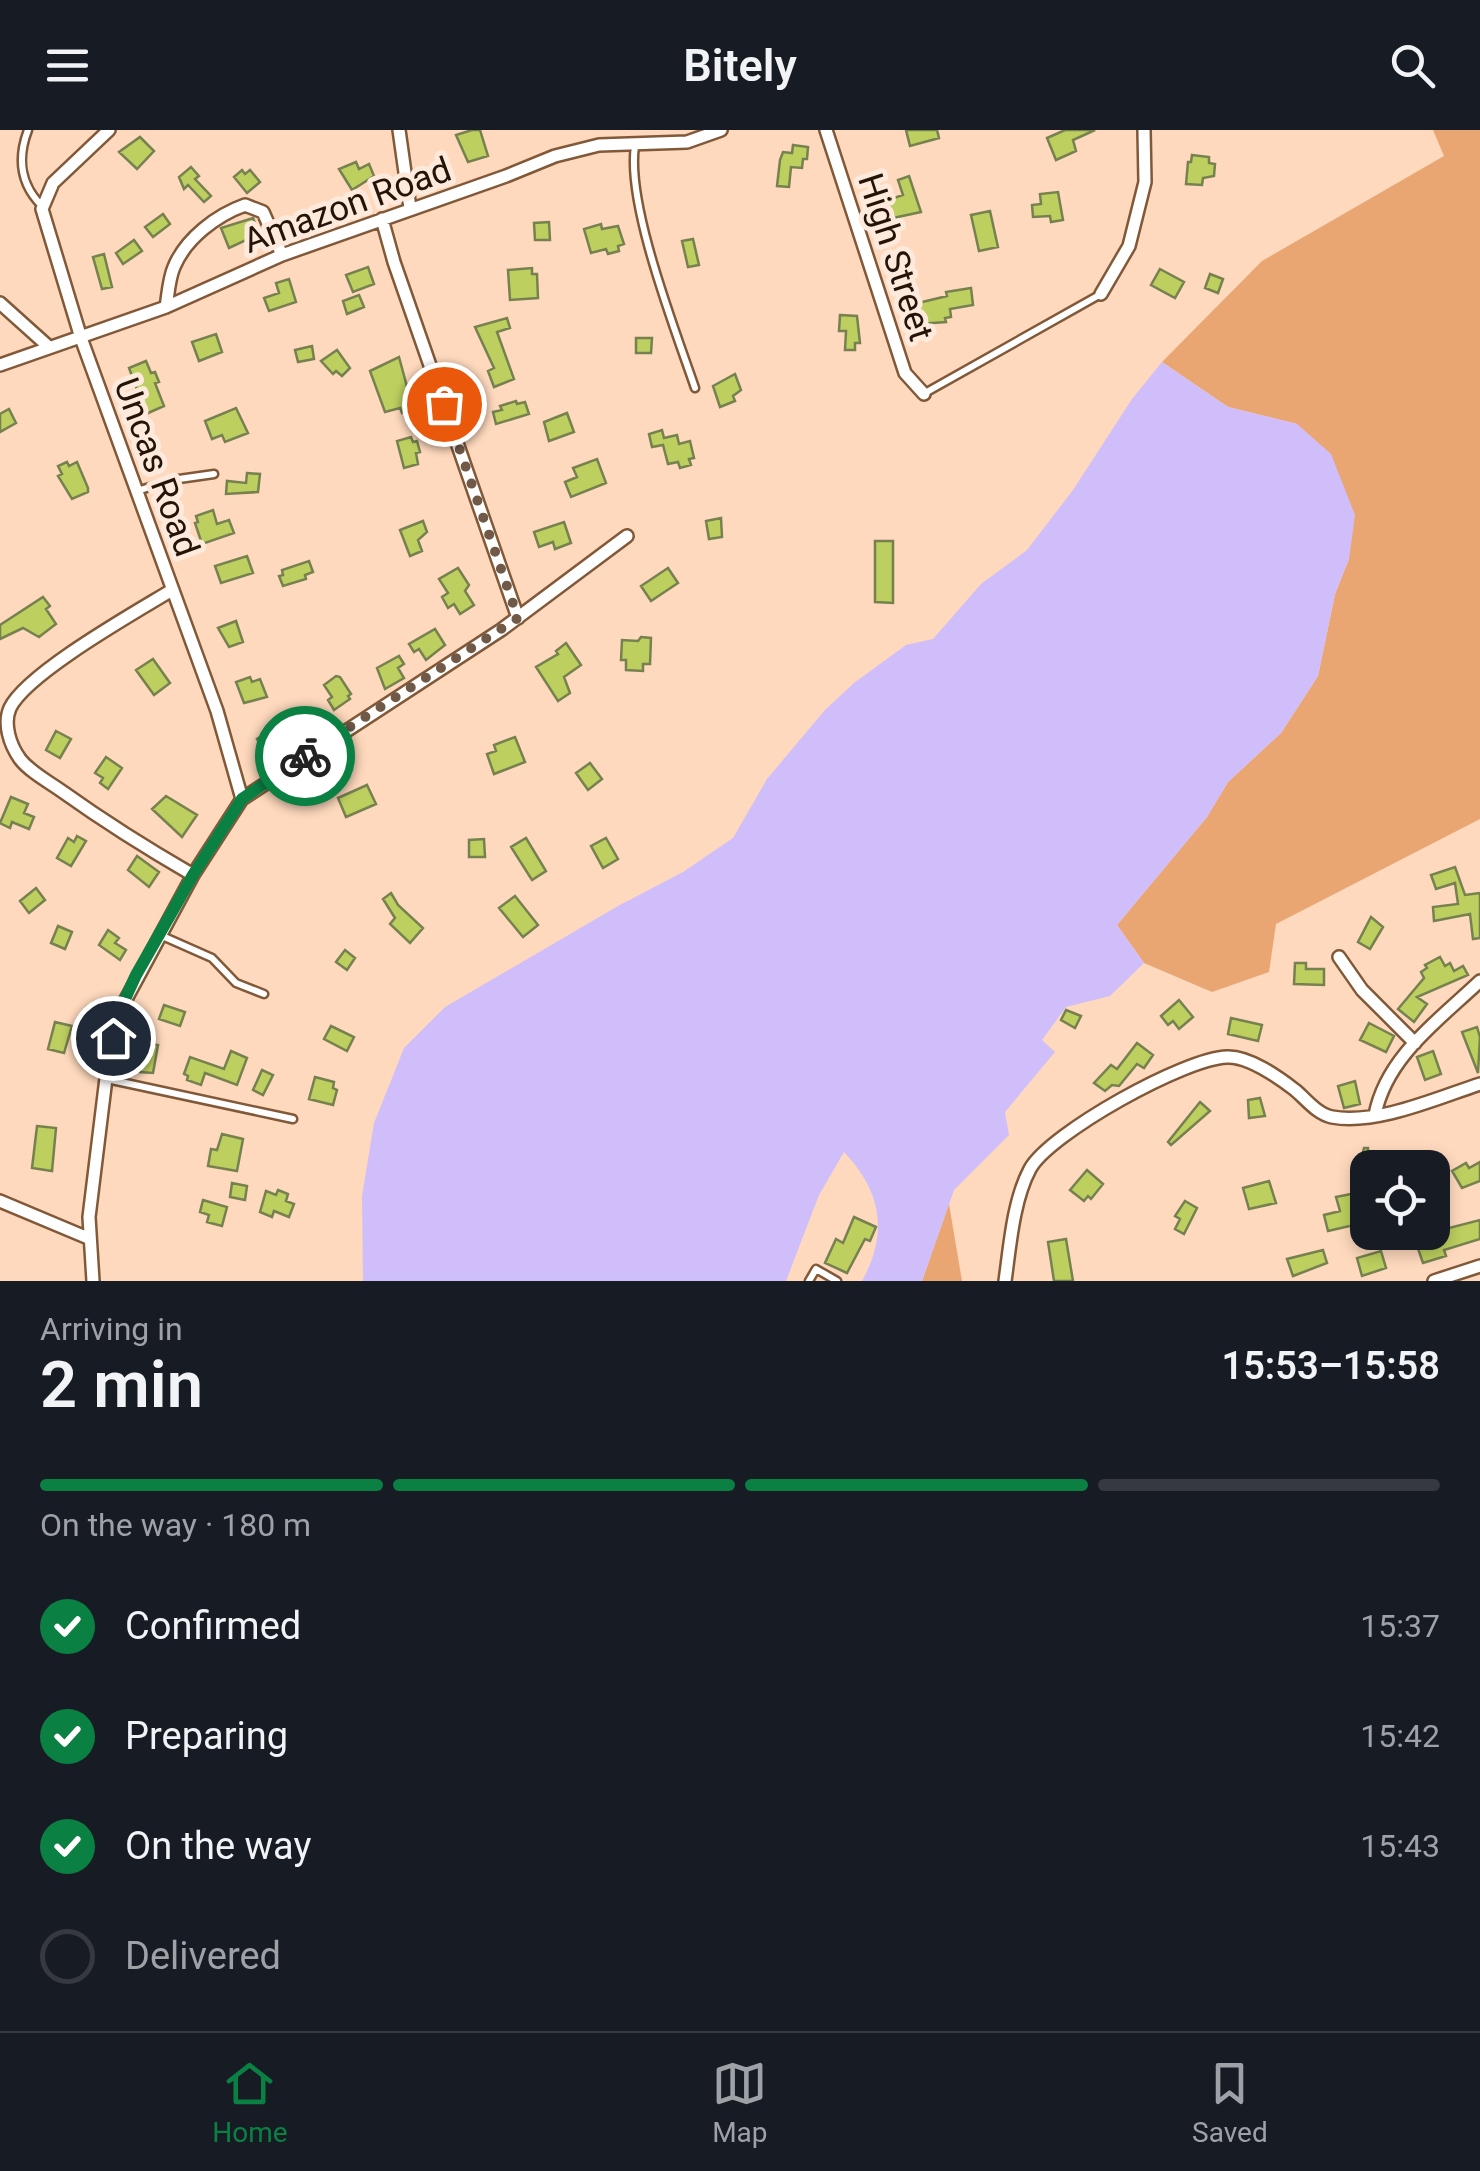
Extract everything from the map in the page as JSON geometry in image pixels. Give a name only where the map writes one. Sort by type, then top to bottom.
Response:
[{"type":"street","points":[[42,207],[53,183],[109,130]]},
{"type":"street","points":[[399,130],[410,208]]},
{"type":"street","name":"Amazon Road","points":[[0,365],[166,307],[282,256],[555,156],[599,145],[694,140],[721,130]]},
{"type":"street","name":"High Street","points":[[826,130],[905,373],[924,394]]},
{"type":"street","points":[[1101,294],[1129,246],[1145,182],[1144,130]]},
{"type":"street","points":[[166,307],[174,266],[221,213],[245,205],[263,212],[282,256]]},
{"type":"street","name":"Uncas Road","points":[[42,207],[81,338],[216,711],[242,799]]},
{"type":"street","points":[[382,219],[518,618]]},
{"type":"street","points":[[0,303],[49,347]]},
{"type":"street","points":[[93,1281],[88,1238],[106,1079],[118,1014],[193,875],[242,799],[518,618],[627,536]]},
{"type":"street","points":[[172,590],[84,644],[25,688],[10,708],[7,725],[23,763],[119,832],[193,875]]},
{"type":"street","points":[[1339,957],[1362,990],[1415,1044]]},
{"type":"street","points":[[1375,1115],[1389,1072],[1480,981]]},
{"type":"street","points":[[1005,1281],[1028,1173],[1046,1150],[1143,1088],[1200,1063],[1238,1058],[1294,1089],[1320,1112],[1332,1117],[1400,1110],[1480,1084]]},
{"type":"street","points":[[0,1200],[88,1238]]},
{"type":"street","points":[[1434,1281],[1480,1266]]},
{"type":"lane","points":[[28,130],[22,144],[21,168],[31,195],[42,207]]},
{"type":"lane","points":[[636,144],[633,162],[640,201],[658,275],[695,388]]},
{"type":"lane","points":[[924,394],[1101,294]]},
{"type":"lane","points":[[137,491],[172,480],[214,474]]},
{"type":"lane","points":[[159,935],[212,958],[236,983],[264,994]]},
{"type":"lane","points":[[106,1079],[292,1119]]},
{"type":"lane","points":[[809,1281],[816,1269],[837,1281]]},
{"type":"shaded area","points":[[1433,130],[1480,130],[1480,819],[1276,924],[1269,972],[1212,992],[1144,963],[1117,925],[1207,817],[1228,782],[1281,733],[1318,676],[1335,594],[1349,559],[1297,424],[1228,407],[1162,362],[1262,261],[1444,156]]},
{"type":"shaded area","points":[[1162,362],[1228,407],[1297,424],[1331,454],[1355,515],[1349,559],[1335,594],[1318,676],[1281,733],[1228,782],[1207,817],[1117,925],[1144,963],[1110,996],[1066,1007],[1042,1040],[1055,1052],[1005,1112],[1009,1135],[954,1190],[922,1281],[862,1281],[876,1246],[877,1213],[866,1182],[844,1152],[819,1195],[786,1281],[363,1281],[362,1196],[374,1123],[404,1048],[445,1007],[683,872],[733,838],[767,779],[825,710],[906,645],[933,639],[981,584],[1027,550]]},
{"type":"shaded area","points":[[949,1204],[962,1281],[922,1281]]},
{"type":"building","points":[[480,130],[488,156],[468,162],[456,135]]},
{"type":"building","points":[[906,130],[937,130],[939,138],[910,146]]},
{"type":"building","points":[[1065,130],[1095,130],[1073,140],[1076,151],[1056,160],[1047,138]]},
{"type":"building","points":[[140,137],[154,151],[137,169],[119,152]]},
{"type":"building","points":[[793,145],[808,147],[807,159],[803,159],[802,168],[791,167],[789,187],[777,186],[783,152],[792,153]]},
{"type":"building","points":[[1192,155],[1209,157],[1209,163],[1215,164],[1214,176],[1203,178],[1202,185],[1186,184]]},
{"type":"building","points":[[356,162],[359,169],[369,164],[374,176],[352,190],[339,169]]},
{"type":"building","points":[[191,167],[199,176],[195,179],[211,196],[204,202],[188,185],[184,189],[179,177]]},
{"type":"building","points":[[242,170],[245,174],[250,170],[260,182],[247,193],[234,177]]},
{"type":"building","points":[[909,176],[921,212],[893,218],[888,200],[903,195],[898,180]]},
{"type":"building","points":[[1058,192],[1063,220],[1051,222],[1050,216],[1033,217],[1032,205],[1041,204],[1040,194]]},
{"type":"building","points":[[990,211],[998,247],[979,251],[971,215]]},
{"type":"building","points":[[163,214],[170,224],[153,237],[145,227]]},
{"type":"building","points":[[253,218],[259,234],[229,248],[221,228]]},
{"type":"building","points":[[549,222],[550,240],[535,240],[534,223]]},
{"type":"building","points":[[601,224],[602,229],[618,226],[624,244],[618,246],[619,251],[591,253],[584,229]]},
{"type":"building","points":[[693,239],[699,265],[688,267],[682,241]]},
{"type":"building","points":[[134,240],[142,251],[123,264],[116,253]]},
{"type":"building","points":[[104,254],[112,287],[102,289],[93,257]]},
{"type":"building","points":[[368,267],[374,284],[353,292],[346,275]]},
{"type":"building","points":[[532,268],[532,274],[537,274],[538,298],[510,300],[508,270]]},
{"type":"building","points":[[1160,269],[1184,282],[1175,298],[1151,285]]},
{"type":"building","points":[[1210,274],[1223,279],[1218,293],[1205,288]]},
{"type":"building","points":[[289,279],[296,302],[269,311],[264,298],[279,293],[276,283]]},
{"type":"building","points":[[971,288],[973,305],[950,309],[951,317],[945,318],[946,322],[918,324],[914,304]]},
{"type":"building","points":[[359,295],[364,307],[347,314],[343,301]]},
{"type":"building","points":[[840,315],[857,316],[860,343],[855,343],[855,350],[845,350],[846,331],[839,331]]},
{"type":"building","points":[[507,318],[510,328],[497,332],[514,379],[494,387],[488,371],[494,368],[475,327]]},
{"type":"building","points":[[216,334],[222,352],[199,361],[192,342]]},
{"type":"building","points":[[636,338],[652,338],[651,353],[636,353]]},
{"type":"building","points":[[312,346],[314,359],[298,362],[295,350]]},
{"type":"building","points":[[337,350],[350,368],[342,376],[336,371],[333,374],[321,361]]},
{"type":"building","points":[[399,357],[413,409],[385,412],[370,371]]},
{"type":"building","points":[[146,361],[159,382],[155,383],[164,406],[146,414],[129,368]]},
{"type":"building","points":[[735,374],[741,390],[733,396],[735,401],[720,407],[713,386]]},
{"type":"building","points":[[516,401],[525,402],[529,414],[496,424],[493,412]]},
{"type":"building","points":[[236,408],[248,433],[225,442],[222,435],[212,439],[205,421]]},
{"type":"building","points":[[9,409],[16,423],[0,432],[0,414]]},
{"type":"building","points":[[567,413],[574,432],[549,441],[544,422]]},
{"type":"building","points":[[662,430],[664,438],[677,435],[679,444],[690,441],[694,458],[689,459],[691,465],[680,468],[678,462],[668,464],[663,445],[652,447],[649,434]]},
{"type":"building","points":[[411,437],[413,442],[417,441],[420,452],[416,453],[418,464],[404,468],[397,441]]},
{"type":"building","points":[[597,459],[606,483],[571,497],[565,482],[577,477],[573,468]]},
{"type":"building","points":[[67,462],[69,466],[77,462],[88,488],[88,492],[72,499],[58,476],[62,474],[58,466]]},
{"type":"building","points":[[247,473],[260,474],[258,492],[226,494],[227,481],[246,483]]},
{"type":"building","points":[[213,510],[217,524],[229,520],[234,533],[202,544],[196,516]]},
{"type":"building","points":[[721,518],[722,537],[709,539],[706,521]]},
{"type":"building","points":[[423,521],[427,532],[418,540],[422,551],[410,556],[400,530]]},
{"type":"building","points":[[564,522],[571,543],[555,549],[553,542],[539,547],[534,532]]},
{"type":"building","points":[[875,541],[893,541],[893,603],[875,602]]},
{"type":"building","points":[[247,556],[253,573],[221,583],[215,566]]},
{"type":"building","points":[[309,561],[313,572],[305,575],[306,579],[283,586],[279,576],[283,575],[282,570]]},
{"type":"building","points":[[458,568],[469,585],[465,591],[474,605],[460,614],[454,604],[448,608],[442,597],[448,593],[439,579]]},
{"type":"building","points":[[668,568],[678,583],[651,601],[641,586]]},
{"type":"building","points":[[43,597],[56,624],[39,637],[23,628],[0,639],[0,625]]},
{"type":"building","points":[[236,621],[243,642],[229,647],[218,628]]},
{"type":"building","points":[[435,629],[445,645],[426,660],[419,649],[414,652],[409,644]]},
{"type":"building","points":[[641,637],[651,638],[650,664],[643,664],[643,671],[626,670],[626,660],[621,660],[622,640],[638,641]]},
{"type":"building","points":[[566,643],[581,665],[564,677],[570,693],[558,701],[536,667],[558,654],[556,651]]},
{"type":"building","points":[[399,656],[404,664],[398,668],[404,678],[385,689],[377,668]]},
{"type":"building","points":[[153,659],[170,683],[154,695],[136,670]]},
{"type":"building","points":[[336,676],[351,694],[334,710],[324,685]]},
{"type":"building","points":[[250,677],[252,682],[260,679],[267,697],[244,703],[236,682]]},
{"type":"building","points":[[279,720],[292,741],[267,756],[257,739]]},
{"type":"building","points":[[56,731],[71,739],[60,758],[46,750]]},
{"type":"building","points":[[515,737],[525,762],[494,774],[487,754],[496,751],[494,745]]},
{"type":"building","points":[[106,757],[122,768],[108,789],[100,783],[103,778],[95,773]]},
{"type":"building","points":[[590,763],[602,779],[588,790],[576,773]]},
{"type":"building","points":[[367,785],[376,804],[346,817],[338,798]]},
{"type":"building","points":[[166,796],[197,815],[182,837],[152,809]]},
{"type":"building","points":[[11,797],[28,804],[24,813],[34,817],[29,829],[12,822],[10,828],[0,823]]},
{"type":"building","points":[[77,836],[86,841],[71,866],[57,858],[68,838],[74,842]]},
{"type":"building","points":[[526,838],[546,871],[532,880],[511,847]]},
{"type":"building","points":[[606,838],[618,859],[603,868],[591,846]]},
{"type":"building","points":[[484,839],[485,857],[469,857],[469,840]]},
{"type":"building","points":[[137,856],[159,872],[149,887],[128,870]]},
{"type":"building","points":[[1455,867],[1465,895],[1480,893],[1480,938],[1473,939],[1470,914],[1434,921],[1433,907],[1458,904],[1455,883],[1436,889],[1431,875]]},
{"type":"building","points":[[36,888],[45,900],[29,913],[20,901]]},
{"type":"building","points":[[391,893],[423,928],[410,943],[390,924],[395,918],[383,899]]},
{"type":"building","points":[[515,896],[538,925],[523,937],[499,908]]},
{"type":"building","points":[[1371,917],[1383,927],[1370,949],[1358,942]]},
{"type":"building","points":[[58,926],[72,932],[65,949],[51,943]]},
{"type":"building","points":[[108,930],[119,938],[115,943],[126,950],[120,960],[99,945]]},
{"type":"building","points":[[345,950],[355,958],[347,970],[336,962]]},
{"type":"building","points":[[1440,957],[1454,971],[1463,966],[1468,975],[1417,997],[1427,1004],[1414,1022],[1398,1009],[1424,978],[1421,972],[1427,968],[1425,965]]},
{"type":"building","points":[[1295,963],[1306,963],[1306,969],[1324,969],[1324,985],[1294,984]]},
{"type":"building","points":[[1179,1000],[1193,1017],[1179,1029],[1173,1021],[1168,1025],[1161,1016]]},
{"type":"building","points":[[164,1005],[185,1012],[180,1026],[159,1019]]},
{"type":"building","points":[[1066,1010],[1081,1016],[1075,1028],[1061,1020]]},
{"type":"building","points":[[1231,1018],[1262,1025],[1258,1041],[1228,1034]]},
{"type":"building","points":[[55,1022],[72,1026],[64,1053],[48,1049]]},
{"type":"building","points":[[1369,1023],[1394,1036],[1386,1052],[1360,1040]]},
{"type":"building","points":[[331,1026],[354,1037],[347,1051],[324,1039]]},
{"type":"building","points":[[1477,1027],[1480,1037],[1478,1073],[1462,1032]]},
{"type":"building","points":[[141,1043],[158,1045],[153,1073],[140,1072]]},
{"type":"building","points":[[1137,1043],[1153,1055],[1144,1068],[1137,1064],[1119,1086],[1112,1085],[1105,1091],[1094,1083],[1111,1065],[1117,1069]]},
{"type":"building","points":[[231,1051],[247,1058],[237,1085],[205,1073],[201,1085],[187,1080],[184,1074],[190,1057],[224,1069]]},
{"type":"building","points":[[1433,1051],[1441,1074],[1425,1080],[1417,1057]]},
{"type":"building","points":[[262,1070],[273,1075],[263,1095],[253,1090]]},
{"type":"building","points":[[315,1077],[334,1082],[333,1088],[337,1090],[333,1105],[309,1099]]},
{"type":"building","points":[[1355,1081],[1360,1104],[1344,1108],[1338,1086]]},
{"type":"building","points":[[1260,1098],[1265,1116],[1249,1118],[1248,1100]]},
{"type":"building","points":[[1200,1102],[1210,1111],[1171,1145],[1168,1142]]},
{"type":"building","points":[[37,1126],[56,1128],[52,1171],[32,1168]]},
{"type":"building","points":[[222,1134],[243,1139],[237,1171],[208,1166],[211,1149],[217,1150]]},
{"type":"building","points":[[1480,1162],[1480,1181],[1462,1188],[1452,1171],[1466,1163],[1469,1168]]},
{"type":"building","points":[[1087,1170],[1103,1184],[1091,1199],[1088,1196],[1084,1201],[1070,1190]]},
{"type":"building","points":[[1269,1181],[1276,1203],[1249,1209],[1243,1188]]},
{"type":"building","points":[[232,1183],[247,1186],[245,1200],[230,1197]]},
{"type":"building","points":[[278,1190],[288,1194],[286,1201],[294,1204],[289,1217],[274,1211],[272,1217],[260,1212],[266,1191],[276,1195]]},
{"type":"building","points":[[1350,1194],[1350,1226],[1328,1231],[1324,1215],[1340,1211],[1336,1197]]},
{"type":"building","points":[[203,1200],[227,1207],[222,1226],[207,1222],[209,1215],[200,1212]]},
{"type":"building","points":[[1185,1201],[1197,1208],[1184,1234],[1175,1229],[1180,1219],[1175,1216]]},
{"type":"building","points":[[854,1217],[876,1227],[847,1273],[825,1263],[836,1239],[843,1243]]},
{"type":"building","points":[[1480,1220],[1480,1239],[1450,1248],[1450,1228]]},
{"type":"building","points":[[1066,1239],[1073,1281],[1054,1281],[1048,1242]]},
{"type":"building","points":[[1323,1250],[1327,1263],[1293,1276],[1287,1259]]},
{"type":"building","points":[[1418,1250],[1444,1250],[1446,1256],[1423,1263]]},
{"type":"building","points":[[1381,1251],[1386,1268],[1362,1276],[1357,1258]]},
{"type":"way so far","points":[[305,756],[518,618],[444,404]]},
{"type":"route","points":[[113,1038],[118,1014],[136,975],[242,799],[305,756]]}]
